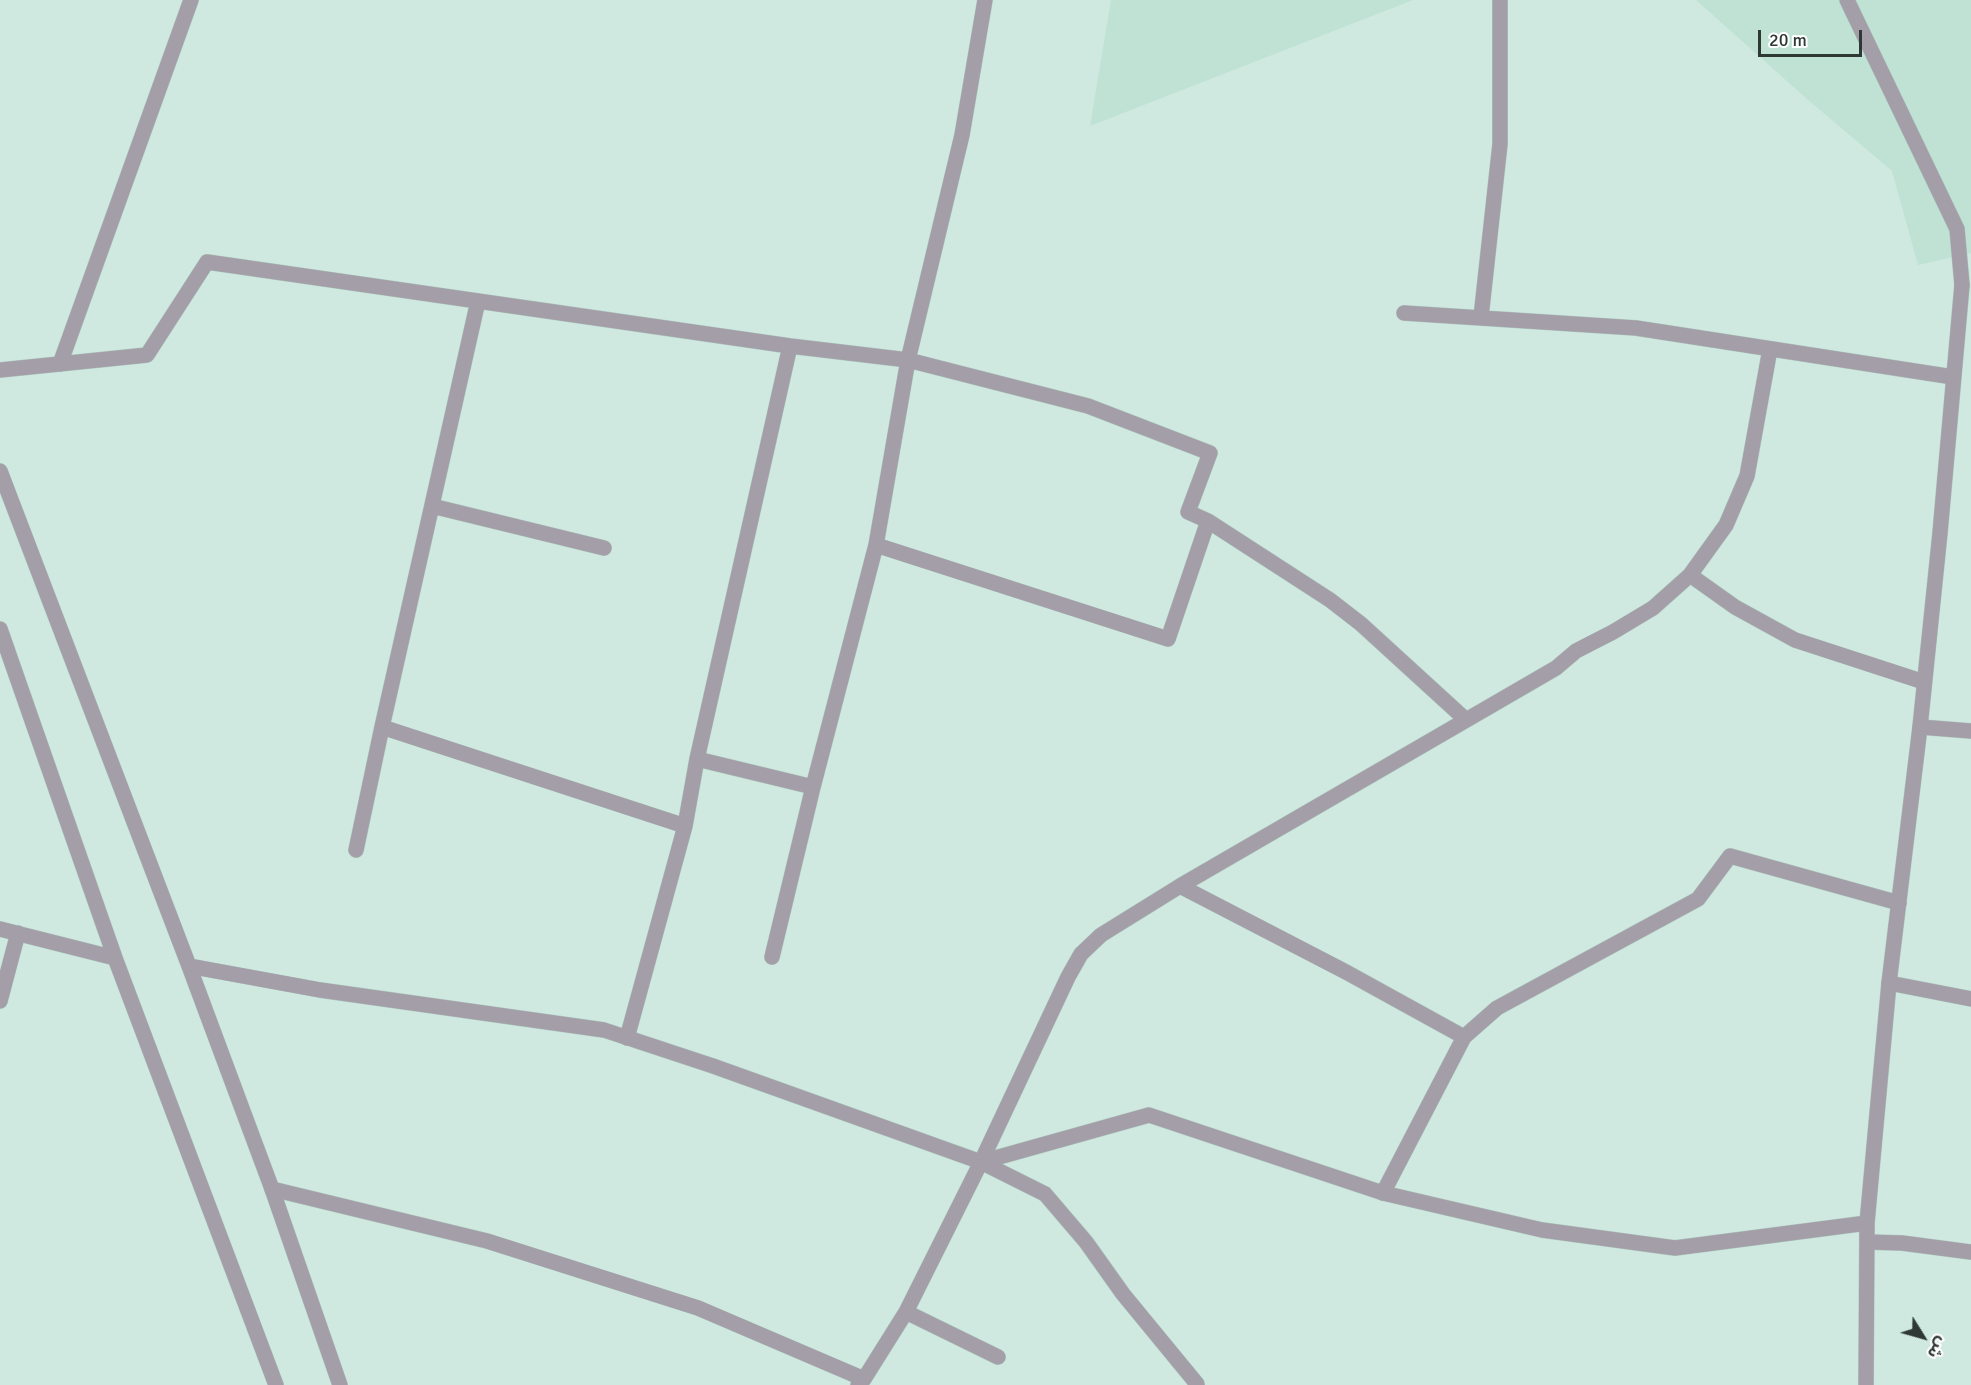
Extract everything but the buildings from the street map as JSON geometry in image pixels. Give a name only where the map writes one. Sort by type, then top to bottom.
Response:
[{"type":"street","points":[[60,364],[191,0]]},
{"type":"street","points":[[772,957],[813,787],[876,545],[908,360],[962,135],[985,0]]},
{"type":"street","points":[[1481,317],[1500,144],[1500,0]]},
{"type":"street","points":[[1847,0],[1957,230],[1962,285],[1940,533],[1920,727],[1889,983],[1867,1223],[1866,1385]]},
{"type":"street","points":[[0,370],[147,355],[207,262],[790,346],[908,360],[1088,406],[1210,453],[1188,512],[1208,521],[1330,600],[1361,624],[1465,719]]},
{"type":"street","points":[[356,850],[478,301]]},
{"type":"street","points":[[1404,313],[1636,328],[1953,377]]},
{"type":"street","points":[[627,1038],[685,826],[697,759],[790,346]]},
{"type":"street","points":[[272,1189],[488,1241],[698,1308],[861,1382],[906,1312],[1081,954],[1101,935],[1180,886],[1556,668],[1576,651],[1653,608],[1690,575],[1726,525],[1747,476],[1770,349]]},
{"type":"street","points":[[0,471],[272,1189],[340,1385]]},
{"type":"street","points":[[432,506],[604,548]]},
{"type":"street","points":[[876,545],[1168,639],[1208,521]]},
{"type":"street","points":[[1690,575],[1735,607],[1795,640],[1924,682]]},
{"type":"street","points":[[0,629],[115,958],[276,1385]]},
{"type":"street","points":[[382,727],[685,826]]},
{"type":"street","points":[[1920,727],[1971,731]]},
{"type":"street","points":[[697,759],[813,787]]},
{"type":"street","points":[[1383,1193],[1464,1036],[1497,1008],[1698,899],[1730,856],[1899,903]]},
{"type":"street","points":[[1180,886],[1464,1036]]},
{"type":"street","points":[[0,929],[115,958]]},
{"type":"street","points":[[0,1000],[18,933]]},
{"type":"street","points":[[189,966],[320,990],[604,1030],[724,1070],[981,1162],[1044,1194],[1086,1242],[1123,1294],[1197,1384]]},
{"type":"street","points":[[1889,983],[1971,999]]},
{"type":"street","points":[[981,1162],[1149,1115],[1383,1193],[1542,1230],[1675,1248],[1867,1223]]},
{"type":"street","points":[[1868,1242],[1902,1243],[1971,1252]]},
{"type":"street","points":[[906,1312],[998,1358]]},
{"type":"shaded area","points":[[1111,0],[1413,0],[1090,126]]},
{"type":"shaded area","points":[[1696,0],[1971,0],[1971,253],[1918,265],[1892,171]]}]
